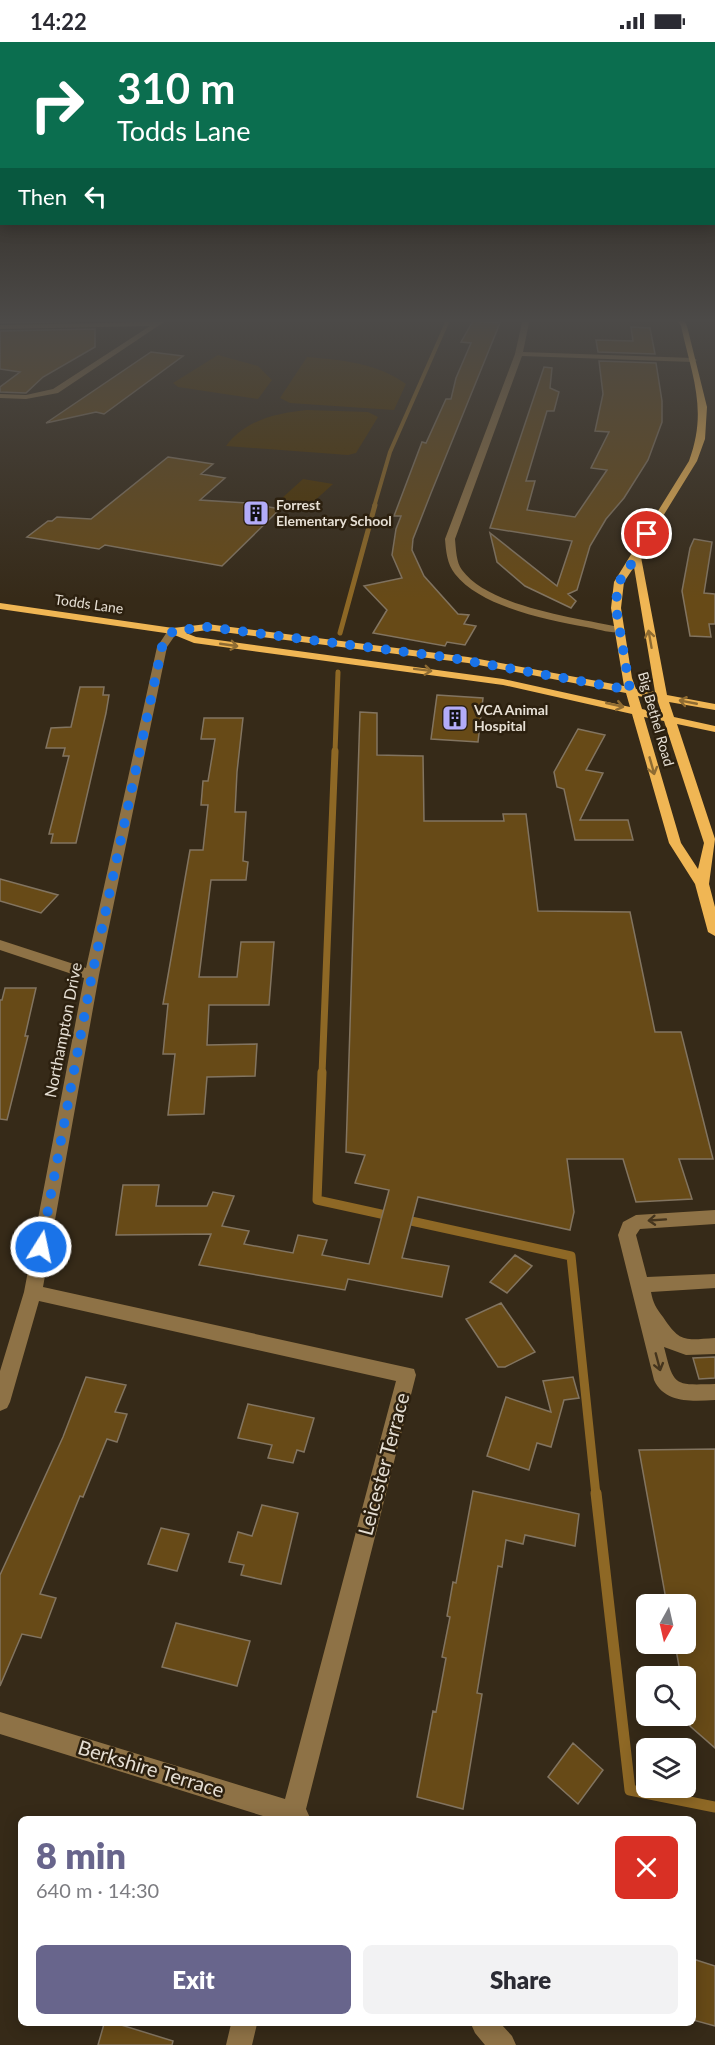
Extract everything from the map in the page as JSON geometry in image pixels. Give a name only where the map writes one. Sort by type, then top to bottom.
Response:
[{"type":"main road","name":"Big Bethel Road","points":[[703,411],[702,438],[693,461],[619,582],[616,608],[630,690],[675,843],[702,884],[715,932]]},
{"type":"main road","name":"Big Bethel Road","points":[[636,557],[662,697],[710,843],[702,884]]},
{"type":"main road","name":"Todds Lane","points":[[0,606],[173,631],[207,627],[415,652],[506,666],[715,707]]},
{"type":"main road","name":"Todds Lane","points":[[173,631],[194,640],[503,682],[715,729]]},
{"type":"street","points":[[498,411],[450,539],[451,556],[460,574],[497,598],[556,618],[619,630]]},
{"type":"street","name":"Northampton Drive","points":[[0,1402],[33,1292],[92,975],[162,647],[173,631]]},
{"type":"street","points":[[0,945],[92,975]]},
{"type":"street","points":[[715,1217],[636,1222],[628,1227],[627,1235],[649,1315],[648,1322],[663,1380],[669,1388],[680,1393],[715,1392]]},
{"type":"street","points":[[640,1285],[715,1281]]},
{"type":"street","name":"Leicester Terrace","points":[[33,1292],[407,1375],[294,1816]]},
{"type":"street","points":[[649,1315],[658,1322],[662,1333],[668,1340],[678,1345],[715,1346]]},
{"type":"street","name":"Berkshire Terrace","points":[[0,1723],[291,1816]]},
{"type":"street","points":[[238,2045],[243,2026]]},
{"type":"street","points":[[486,2026],[503,2045]]},
{"type":"shaded area","points":[[368,412],[378,417],[356,453],[348,455],[226,446],[242,430],[252,424],[284,413]]},
{"type":"shaded area","points":[[303,479],[333,484],[311,504],[281,499]]},
{"type":"building","points":[[63,411],[107,411],[104,414],[96,412],[46,423]]},
{"type":"building","points":[[440,411],[464,411],[413,539],[412,550],[424,576],[458,614],[469,615],[464,624],[476,626],[465,645],[447,642],[445,646],[373,633],[387,610],[364,586],[402,578],[392,555],[396,529],[401,516],[394,516],[422,442],[426,443]]},
{"type":"building","points":[[529,411],[547,411],[526,481],[535,481],[527,510],[575,517],[607,470],[591,468],[609,432],[595,431],[599,411],[662,411],[662,422],[648,460],[624,498],[606,519],[590,546],[577,590],[568,594],[576,601],[571,608],[525,586],[497,562],[490,533],[557,586],[572,541],[490,528]]},
{"type":"building","name":"Forrest Elementary School","points":[[168,457],[213,464],[201,474],[225,478],[200,500],[247,503],[280,509],[222,566],[105,545],[99,549],[27,537],[57,517],[91,519]]},
{"type":"building","points":[[694,539],[712,542],[704,593],[715,594],[715,624],[709,624],[711,637],[690,636],[682,591],[690,548]]},
{"type":"building","points":[[80,687],[104,687],[103,695],[109,695],[106,713],[76,843],[51,843],[53,834],[49,834],[69,756],[63,756],[65,748],[46,748],[51,728],[71,727]]},
{"type":"building","name":"VCA Animal Hospital","points":[[437,695],[483,698],[478,742],[431,739]]},
{"type":"building","points":[[360,712],[377,713],[377,755],[423,756],[424,821],[504,821],[503,814],[526,814],[538,911],[630,912],[655,1032],[681,1032],[713,1159],[679,1159],[692,1199],[636,1202],[623,1159],[567,1159],[574,1212],[570,1230],[418,1197],[402,1258],[449,1266],[442,1297],[348,1279],[345,1290],[199,1265],[211,1234],[116,1235],[123,1185],[159,1185],[156,1206],[207,1206],[213,1192],[234,1196],[222,1226],[249,1231],[244,1244],[293,1253],[298,1235],[327,1240],[322,1255],[369,1264],[389,1190],[355,1183],[365,1155],[346,1152]]},
{"type":"building","points":[[204,718],[243,718],[235,812],[246,812],[243,861],[248,862],[246,880],[211,880],[199,977],[237,977],[241,942],[274,942],[269,1005],[209,1005],[207,1045],[257,1044],[255,1076],[207,1077],[204,1114],[168,1115],[175,1054],[163,1054],[168,1004],[163,1004],[190,850],[203,850],[208,805],[201,805],[203,781],[208,781],[215,739],[201,739]]},
{"type":"building","points":[[578,729],[605,735],[586,770],[603,773],[580,820],[628,820],[633,840],[575,840],[564,789],[557,787],[554,772]]},
{"type":"building","points":[[0,879],[58,895],[41,913],[0,901]]},
{"type":"building","points":[[5,988],[36,988],[25,1036],[28,1036],[7,1120],[0,1119],[0,1000],[2,1000]]},
{"type":"building","points":[[515,1255],[532,1266],[507,1293],[490,1282]]},
{"type":"building","points":[[501,1303],[535,1352],[505,1367],[498,1367],[466,1319]]},
{"type":"building","points":[[715,1357],[715,1378],[699,1379],[693,1358]]},
{"type":"building","points":[[86,1377],[126,1385],[115,1412],[127,1414],[117,1442],[107,1439],[83,1497],[80,1496],[40,1594],[56,1598],[41,1638],[22,1634],[0,1686],[0,1575],[63,1437]]},
{"type":"building","points":[[573,1377],[579,1398],[564,1400],[551,1447],[537,1443],[529,1470],[487,1456],[506,1397],[551,1412],[543,1381]]},
{"type":"building","points":[[248,1404],[314,1418],[304,1452],[297,1450],[293,1463],[268,1458],[272,1445],[238,1438]]},
{"type":"building","points":[[715,1449],[715,1748],[690,1726],[696,1726],[696,1666],[679,1666],[677,1654],[696,1654],[696,1594],[665,1594],[639,1450]]},
{"type":"building","points":[[473,1491],[579,1514],[575,1546],[525,1535],[523,1544],[506,1540],[502,1567],[498,1566],[477,1693],[482,1694],[463,1809],[417,1797],[433,1711],[436,1712],[446,1658],[442,1657],[450,1617],[447,1616],[453,1582],[456,1583]]},
{"type":"building","points":[[262,1505],[298,1513],[281,1584],[241,1575],[244,1565],[229,1562],[238,1532],[252,1536]]},
{"type":"building","points":[[161,1528],[189,1534],[177,1571],[148,1564]]},
{"type":"building","points":[[176,1623],[250,1641],[237,1686],[162,1667]]},
{"type":"building","points":[[573,1743],[603,1770],[578,1804],[548,1777]]},
{"type":"building","points":[[696,1960],[715,1966],[715,2026],[696,2021]]},
{"type":"building","points":[[103,2026],[124,2026],[173,2041],[172,2045],[98,2045]]},
{"type":"waterway","points":[[374,507],[390,452],[408,411]]},
{"type":"waterway","points":[[340,633],[375,505]]},
{"type":"waterway","points":[[335,752],[338,672]]},
{"type":"waterway","points":[[322,1074],[335,751]]},
{"type":"waterway","points":[[322,1072],[317,1200],[390,1216]]},
{"type":"waterway","points":[[402,1219],[571,1256],[596,1495]]},
{"type":"waterway","points":[[596,1493],[630,1790],[715,1807]]},
{"type":"place","name":"Forrest Elementary School","points":[[256,513]]},
{"type":"place","name":"VCA Animal Hospital","points":[[455,718]]},
{"type":"route","points":[[41,1247],[92,975],[162,647],[173,631],[207,627],[415,652],[506,666],[630,690],[616,608],[617,592],[619,582],[636,557],[647,534]]}]
